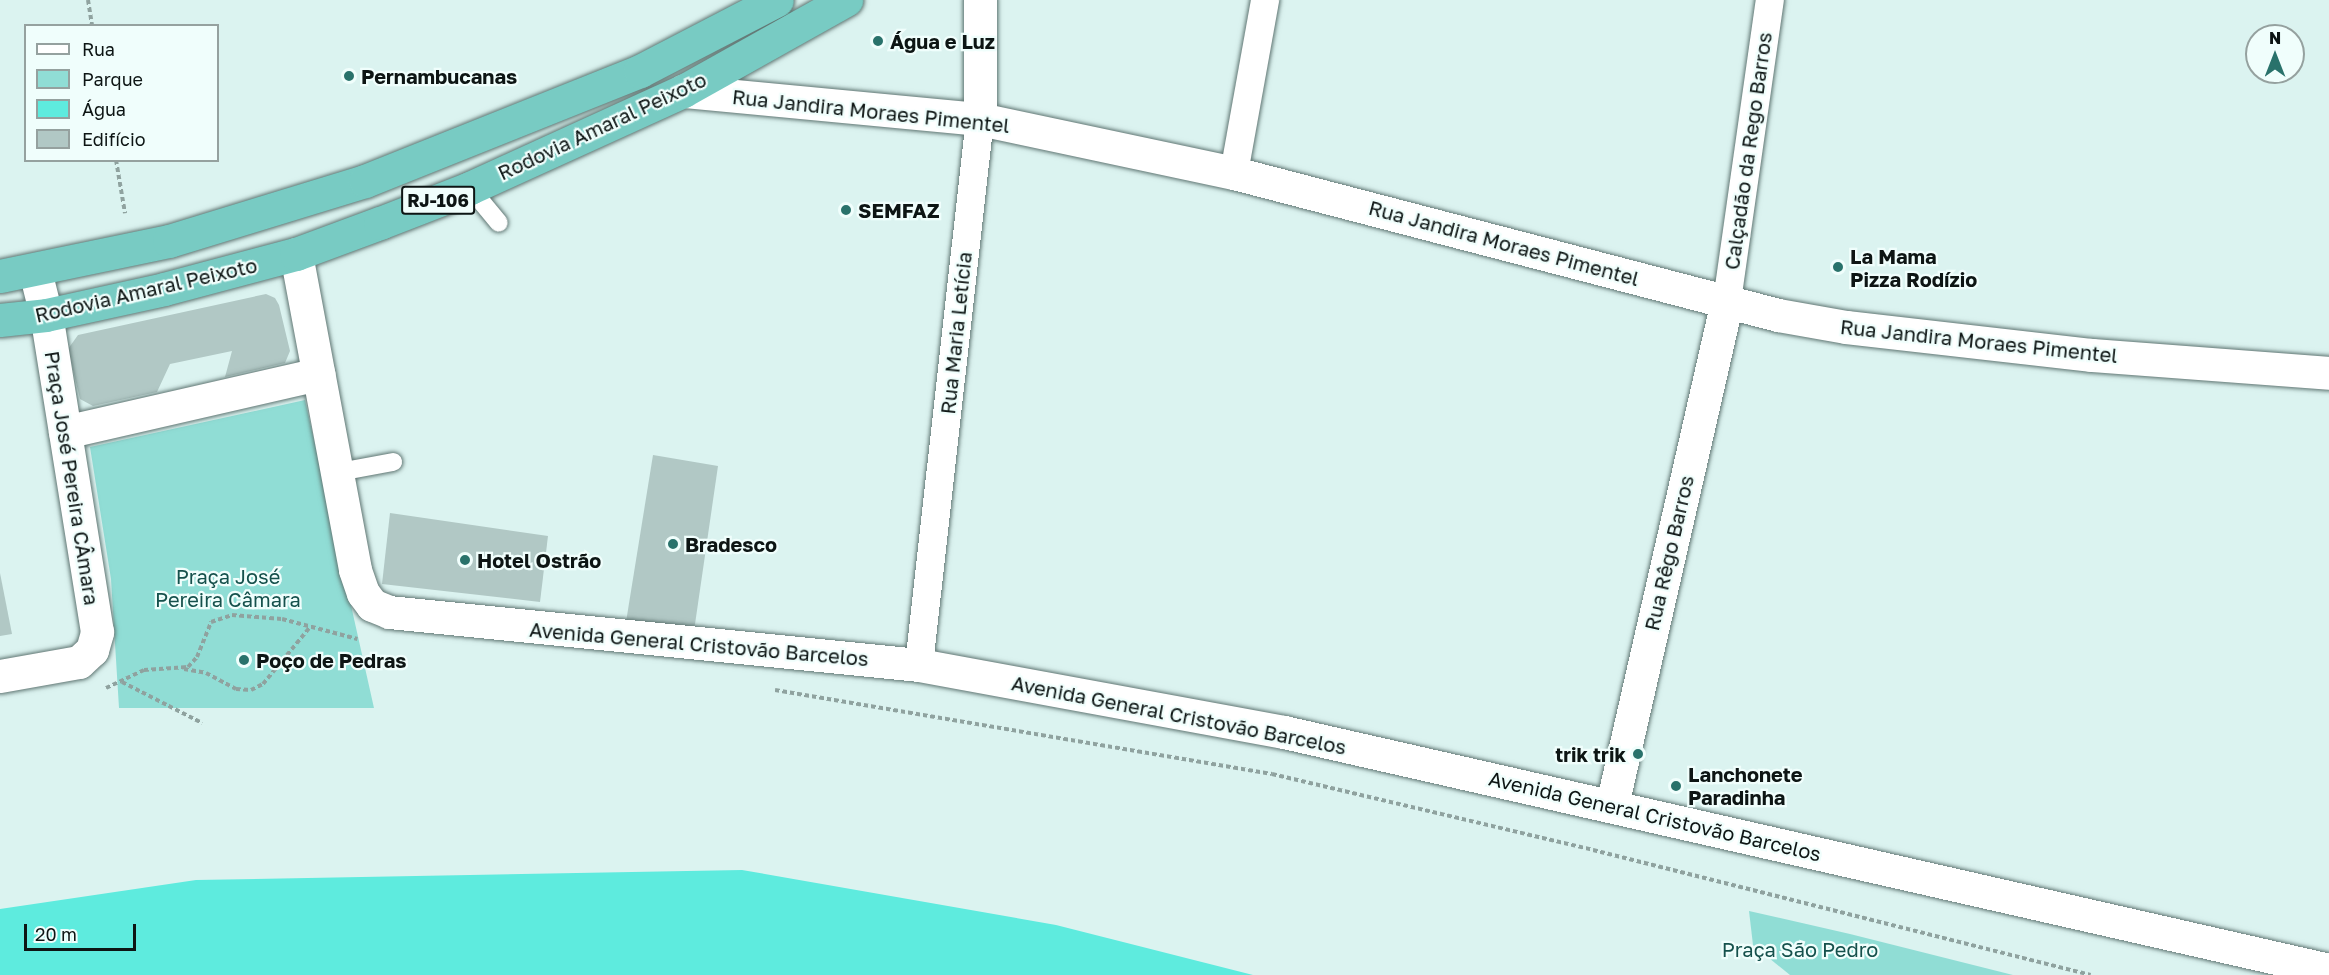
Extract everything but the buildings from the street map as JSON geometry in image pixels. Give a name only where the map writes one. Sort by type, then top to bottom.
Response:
[{"type":"highway","name":"Rodovia Amaral Peixoto","points":[[0,276],[35,271],[131,250],[365,181],[640,71],[777,0]]},
{"type":"highway","name":"Rodovia Amaral Peixoto","points":[[0,320],[46,315],[296,254],[470,188],[683,91],[846,0]]},
{"type":"street","name":"Rua Maria Letícia","points":[[919,665],[980,119],[981,0]]},
{"type":"street","points":[[1234,173],[1265,0]]},
{"type":"street","name":"Calçadão da Rego Barros","points":[[1727,301],[1770,0]]},
{"type":"street","name":"Rua Jandira Moraes Pimentel","points":[[683,91],[980,119],[1234,173],[1801,319],[1937,340],[2329,373]]},
{"type":"street","name":"Avenida General Cristovão Barcelos","points":[[296,254],[339,472],[355,570],[363,593],[372,605],[388,612],[919,665],[1284,732],[2329,970]]},
{"type":"street","name":"Praça José Pereira CÂmara","points":[[0,676],[79,662],[92,650],[97,632],[46,315],[35,271]]},
{"type":"street","name":"Rua Rêgo Barros","points":[[1612,805],[1727,301]]},
{"type":"street","name":"Praça José Pereira CÂmara","points":[[65,432],[318,374]]},
{"type":"lane","points":[[470,188],[499,223]]},
{"type":"lane","points":[[339,472],[393,462]]},
{"type":"path","points":[[88,0],[92,24]]},
{"type":"path","points":[[116,162],[131,250]]},
{"type":"path","points":[[183,669],[194,663],[206,628],[220,617],[257,615],[367,642]]},
{"type":"path","points":[[201,723],[122,682],[144,670],[183,669],[206,673],[236,689],[251,690],[264,684],[310,627]]},
{"type":"path","points":[[763,688],[1272,774],[1593,850],[2091,975]]},
{"type":"green space","name":"Praça José Pereira Câmara","points":[[305,400],[374,708],[119,708],[111,579],[90,447]]},
{"type":"green space","name":"Praça São Pedro","points":[[1749,911],[2013,975],[1790,975],[1753,945]]},
{"type":"water","points":[[742,870],[1056,925],[1253,975],[0,975],[0,909],[196,880]]},
{"type":"place","name":"Água e Luz","points":[[878,41]]},
{"type":"place","name":"Pernambucanas","points":[[349,76]]},
{"type":"place","name":"SEMFAZ","points":[[846,210]]},
{"type":"place","name":"La Mama Pizza Rodízio","points":[[1838,267]]},
{"type":"place","name":"Bradesco","points":[[673,544]]},
{"type":"place","name":"Hotel Ostrão","points":[[465,560]]},
{"type":"place","name":"Poço de Pedras","points":[[244,660]]},
{"type":"place","name":"trik trik","points":[[1638,754]]},
{"type":"place","name":"Lanchonete Paradinha","points":[[1676,786]]}]
